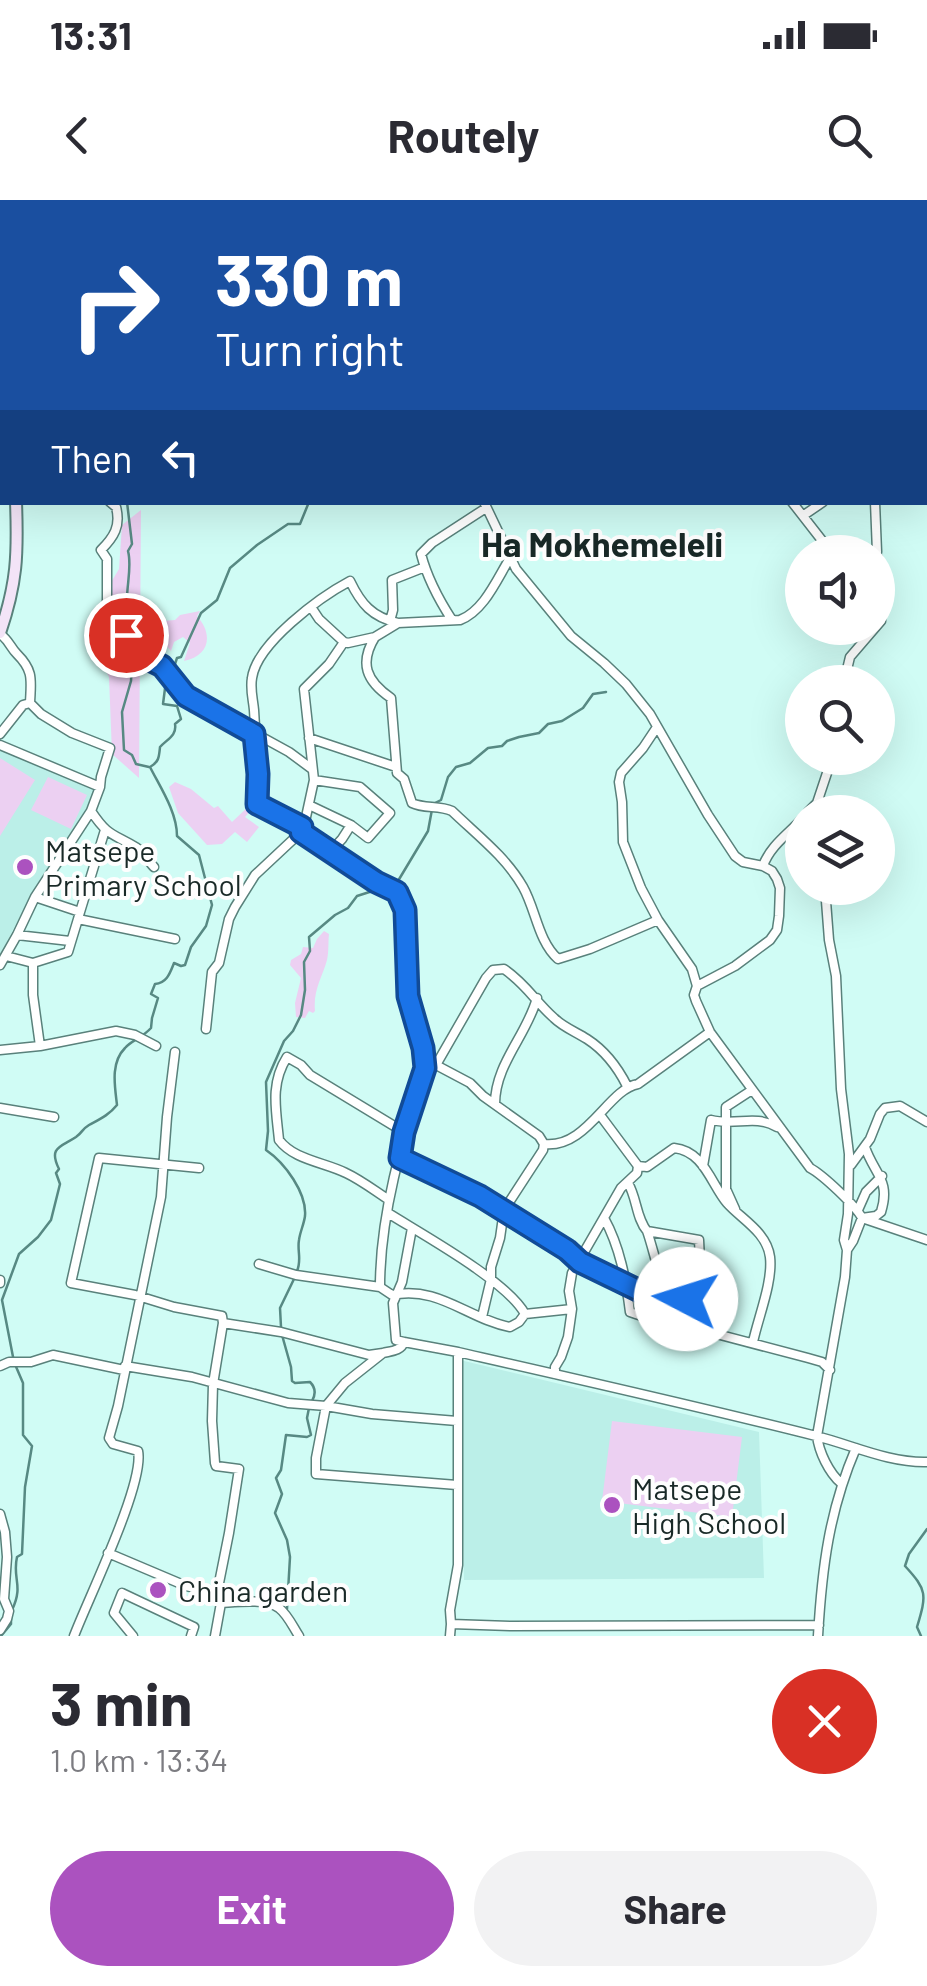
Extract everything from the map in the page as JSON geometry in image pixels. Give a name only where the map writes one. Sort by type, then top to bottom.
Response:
[{"type":"street","points":[[0,964],[35,897],[91,811],[110,748],[72,734],[30,703],[30,668],[0,634],[18,558],[16,505]]},
{"type":"street","points":[[113,505],[116,534],[101,550],[107,559],[106,610],[112,625],[142,648],[146,658],[162,666],[186,696],[312,769]]},
{"type":"street","points":[[452,620],[421,554],[485,505],[516,569],[571,636],[626,684],[650,714],[735,856],[772,871],[780,888],[776,930],[770,940],[735,966],[697,986]]},
{"type":"street","points":[[795,505],[819,535]]},
{"type":"street","points":[[804,515],[819,505]]},
{"type":"street","points":[[876,505],[877,535]]},
{"type":"street","points":[[380,1286],[388,1200],[425,1068],[408,996],[405,910],[397,892],[310,841],[301,830],[257,804],[251,684],[254,667],[293,620],[350,581],[371,613],[394,622],[468,618],[510,558]]},
{"type":"street","points":[[394,622],[392,580],[424,567]]},
{"type":"street","points":[[311,607],[344,642]]},
{"type":"street","points":[[394,622],[369,646],[368,678],[390,698],[397,773],[404,779],[412,803],[452,811],[504,860],[526,891],[546,944],[558,960],[658,920]]},
{"type":"street","points":[[206,1028],[212,972],[219,963],[234,907],[255,875],[301,830],[309,805],[314,780],[304,689],[344,642],[376,636]]},
{"type":"street","points":[[0,734],[23,705],[30,703]]},
{"type":"street","points":[[657,727],[620,773],[623,842],[658,920],[692,969],[696,1001],[710,1032],[810,1168],[822,1174],[860,1214],[927,1240]]},
{"type":"street","points":[[309,738],[396,767]]},
{"type":"street","points":[[0,745],[100,787]]},
{"type":"street","points":[[309,805],[351,825],[368,838],[390,813],[360,787],[314,780]]},
{"type":"street","points":[[91,811],[115,838],[142,850],[154,867]]},
{"type":"street","points":[[82,822],[101,826]]},
{"type":"street","points":[[331,852],[351,825]]},
{"type":"street","points":[[6,956],[33,963],[68,952],[101,826]]},
{"type":"street","points":[[763,866],[785,835]]},
{"type":"street","points":[[35,897],[79,916],[176,939]]},
{"type":"street","points":[[826,905],[836,976],[841,1089],[849,1154],[845,1277],[817,1436],[820,1450],[841,1483]]},
{"type":"street","points":[[17,935],[70,942]]},
{"type":"street","points":[[33,963],[40,1046]]},
{"type":"street","points":[[436,1065],[493,970],[504,969],[552,1017],[606,1055],[627,1086]]},
{"type":"street","points":[[496,1104],[495,1088],[509,1053],[528,1025],[537,998]]},
{"type":"street","points":[[0,1050],[116,1032],[156,1046]]},
{"type":"street","points":[[544,1144],[568,1141],[627,1086],[638,1084],[710,1032]]},
{"type":"street","points":[[74,1636],[140,1464],[138,1451],[109,1441],[161,1197],[176,1052]]},
{"type":"street","points":[[388,1200],[346,1173],[302,1157],[282,1144],[274,1090],[281,1068],[288,1057],[310,1075],[404,1132]]},
{"type":"street","points":[[425,1068],[436,1065],[470,1082],[483,1096],[540,1136],[544,1144],[504,1210],[482,1317]]},
{"type":"street","points":[[735,1210],[726,1189],[726,1106],[752,1090]]},
{"type":"street","points":[[848,1168],[885,1108],[900,1106],[927,1122]]},
{"type":"street","points":[[0,1108],[54,1117]]},
{"type":"street","points":[[554,1374],[568,1337],[572,1273],[622,1188],[637,1173],[638,1166],[600,1114]]},
{"type":"street","points":[[703,1166],[711,1120],[726,1124],[752,1119],[772,1123],[782,1130]]},
{"type":"street","points":[[860,1214],[881,1212],[885,1196],[882,1176],[870,1162],[865,1146]]},
{"type":"street","points":[[638,1166],[647,1167],[674,1148],[684,1149],[711,1174],[726,1202],[762,1239],[770,1258],[753,1342]]},
{"type":"street","points":[[199,1168],[99,1158],[70,1283],[222,1316],[213,1384],[215,1463],[239,1469],[217,1592],[220,1603],[215,1636]]},
{"type":"street","points":[[400,1158],[504,1210],[580,1262],[681,1311]]},
{"type":"street","points":[[847,1250],[854,1241],[862,1198],[882,1176]]},
{"type":"street","points":[[828,1180],[847,1182]]},
{"type":"street","points":[[628,1183],[665,1286],[690,1327]]},
{"type":"street","points":[[388,1213],[491,1280],[519,1302],[525,1314]]},
{"type":"street","points":[[604,1218],[615,1238],[630,1312],[814,1359],[830,1370]]},
{"type":"street","points":[[412,1228],[402,1282],[393,1303],[396,1340],[817,1436],[900,1460],[927,1462]]},
{"type":"street","points":[[647,1232],[699,1240],[700,1261],[681,1311]]},
{"type":"street","points":[[259,1264],[296,1275],[380,1286],[392,1295],[406,1291],[443,1300],[510,1326],[520,1322],[525,1314]]},
{"type":"street","points":[[525,1314],[572,1310]]},
{"type":"street","points":[[223,1323],[281,1332],[369,1356],[394,1351],[404,1342]]},
{"type":"street","points":[[450,1636],[458,1564],[458,1352]]},
{"type":"street","points":[[384,1353],[345,1383],[326,1406],[316,1474],[456,1485]]},
{"type":"street","points":[[0,1366],[53,1355],[192,1378],[288,1403],[457,1421]]},
{"type":"street","points":[[818,1636],[823,1562],[841,1483],[856,1448]]},
{"type":"street","points":[[0,1514],[6,1532],[4,1599],[9,1611],[0,1630]]},
{"type":"street","points":[[108,1553],[186,1586],[217,1592]]},
{"type":"street","points":[[134,1636],[114,1613],[122,1593],[194,1627],[191,1636]]},
{"type":"street","points":[[220,1603],[274,1606],[284,1612],[299,1636]]},
{"type":"street","points":[[452,1624],[490,1631],[613,1624],[819,1625]]},
{"type":"street","points":[[613,1624],[613,1636]]},
{"type":"street","points":[[770,1636],[771,1624]]},
{"type":"shaded area","points":[[141,510],[139,778],[112,754],[109,677],[97,654],[101,622],[117,603],[107,589],[119,569],[122,525]]},
{"type":"shaded area","points":[[200,611],[197,616],[207,637],[199,655],[184,661],[190,643],[183,637],[174,642],[171,651],[163,642],[169,638],[149,635],[147,628]]},
{"type":"shaded area","name":"Matsepe Primary School","points":[[0,748],[97,789],[29,899],[0,955]]},
{"type":"shaded area","points":[[0,758],[35,780],[0,836]]},
{"type":"shaded area","points":[[48,777],[87,795],[71,829],[31,810]]},
{"type":"shaded area","points":[[175,782],[191,789],[214,808],[218,806],[232,822],[250,805],[253,808],[245,817],[259,827],[247,842],[235,832],[222,844],[207,845],[178,813],[169,787]]},
{"type":"shaded area","points":[[324,931],[329,934],[328,953],[315,1011],[309,1011],[305,1018],[296,1017],[301,978],[290,965],[291,960],[301,954],[303,947],[313,948]]},
{"type":"shaded area","name":"Matsepe High School","points":[[460,1360],[759,1432],[764,1578],[464,1580]]},
{"type":"shaded area","points":[[612,1421],[742,1437],[732,1517],[602,1501]]},
{"type":"waterway","points":[[127,505],[132,544],[128,551],[127,604],[138,638],[133,642],[131,681],[122,712],[124,750],[136,764],[149,767]]},
{"type":"waterway","points":[[12,1610],[17,1594],[17,1557],[22,1554],[25,1487],[32,1446],[23,1435],[23,1383],[14,1362],[2,1300],[19,1254],[51,1220],[60,1184],[56,1152],[117,1105],[115,1075],[120,1054],[151,1028],[158,998],[151,994],[155,984],[165,980],[174,963],[185,965],[191,947],[206,926],[212,905],[199,855],[177,836],[171,809],[150,767],[181,719],[177,706],[163,704],[167,673],[181,657],[201,613],[217,600],[230,568],[288,524],[300,524],[308,505]]},
{"type":"waterway","points":[[395,886],[428,831],[433,804],[441,800],[448,777],[456,767],[470,763],[488,748],[539,733],[548,724],[562,721],[583,708],[593,694],[606,692]]},
{"type":"waterway","points":[[297,1271],[305,1207],[293,1179],[266,1150],[266,1082],[284,1041],[301,1015],[309,937],[348,908],[357,896],[382,888]]},
{"type":"waterway","points":[[281,1327],[280,1308],[294,1279]]},
{"type":"waterway","points":[[282,1335],[292,1381],[310,1382],[314,1391],[312,1401]]},
{"type":"waterway","points":[[287,1609],[290,1557],[275,1513],[282,1494],[276,1478],[281,1470],[286,1435],[311,1435],[309,1408]]},
{"type":"waterway","points":[[921,1636],[917,1627],[923,1593],[905,1566],[927,1529]]},
{"type":"waterway","points":[[1,1636],[11,1618]]},
{"type":"place","name":"Matsepe Primary School","points":[[25,867]]},
{"type":"place","name":"Matsepe High School","points":[[612,1505]]},
{"type":"place","name":"China garden","points":[[158,1590]]},
{"type":"district","name":"Ha Mokhemeleli","points":[[602,543]]},
{"type":"route","points":[[126,635],[142,648],[146,658],[162,666],[186,696],[254,734],[257,804],[302,827],[301,832],[310,841],[397,892],[405,910],[408,996],[425,1068],[404,1132],[400,1158],[480,1196],[531,1226],[580,1262],[683,1312],[686,1299]]}]
